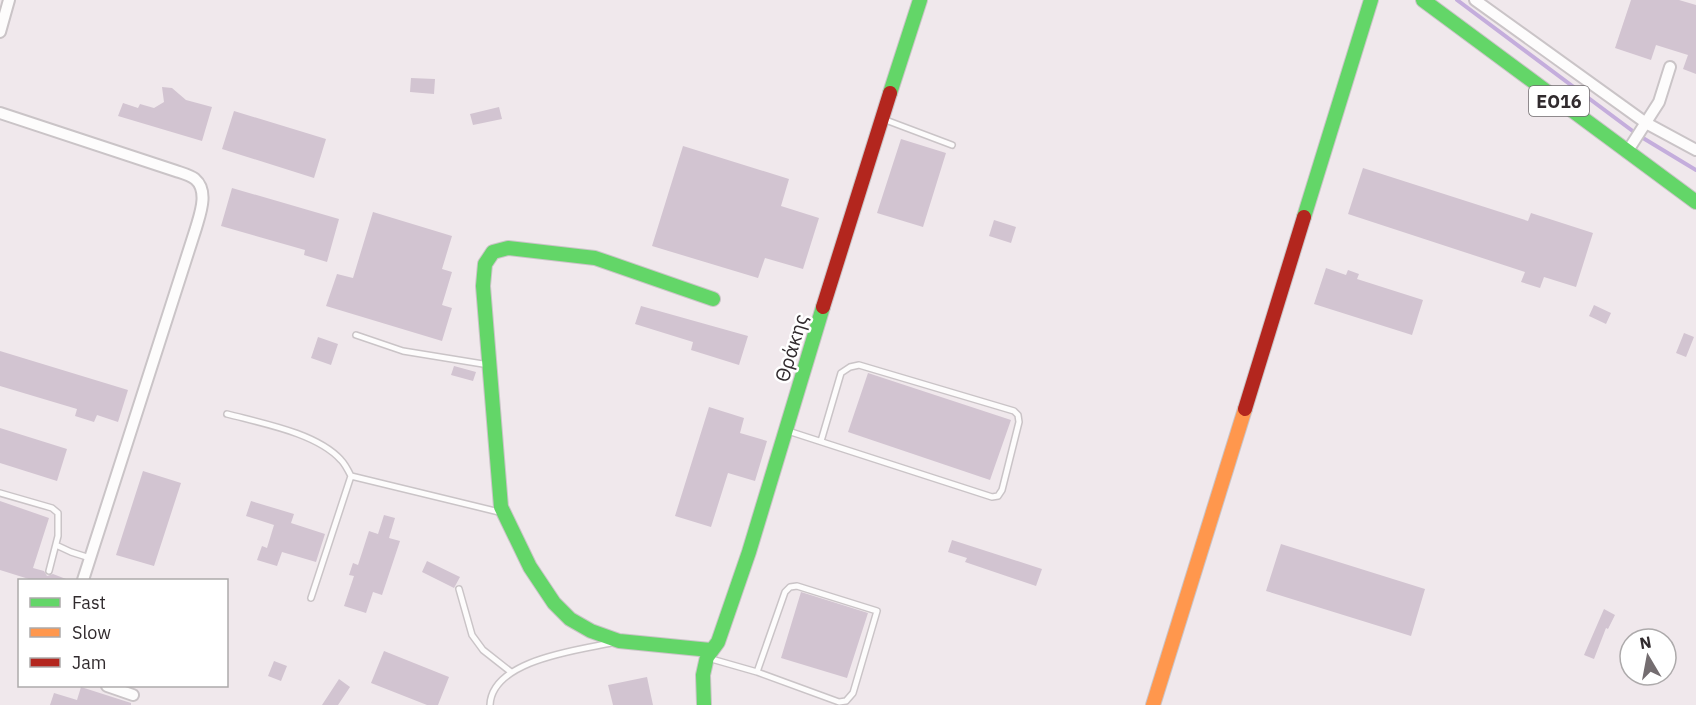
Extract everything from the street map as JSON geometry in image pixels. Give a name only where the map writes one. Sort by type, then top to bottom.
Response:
[{"type":"street","points":[[0,32],[9,0]]},
{"type":"street","name":"Θράκης","points":[[704,705],[703,675],[709,654],[718,642],[749,552],[920,0]]},
{"type":"street","points":[[1153,705],[1211,524],[1371,0]]},
{"type":"street","name":"ΕΟ16","points":[[1423,0],[1696,202]]},
{"type":"street","points":[[1475,0],[1646,123],[1696,150]]},
{"type":"street","points":[[1627,152],[1659,102],[1670,66]]},
{"type":"street","points":[[0,113],[195,178],[202,194],[196,228],[83,579]]},
{"type":"street","points":[[709,654],[619,641],[591,631],[570,620],[554,603],[530,567],[501,507],[483,286],[484,264],[493,252],[508,248],[595,258],[713,299]]},
{"type":"street","points":[[109,687],[133,694]]},
{"type":"lane","points":[[882,119],[952,145]]},
{"type":"lane","points":[[356,335],[403,351],[490,366]]},
{"type":"lane","points":[[787,430],[992,497],[998,496],[1002,490],[1019,422],[1014,411],[859,365],[850,367],[841,373],[821,441]]},
{"type":"lane","points":[[227,414],[287,430],[329,449],[342,460],[351,476],[504,514]]},
{"type":"lane","points":[[311,598],[351,476]]},
{"type":"lane","points":[[0,493],[55,510],[58,513],[59,526],[49,571]]},
{"type":"lane","points":[[56,545],[90,558]]},
{"type":"lane","points":[[709,654],[757,672],[839,702],[846,701],[853,693],[877,610],[797,586],[790,587],[785,592],[757,672]]},
{"type":"lane","points":[[459,589],[472,635],[483,650],[511,672]]},
{"type":"lane","points":[[490,705],[491,698],[501,681],[525,664],[619,641]]},
{"type":"building","points":[[1631,0],[1679,0],[1696,5],[1696,74],[1683,69],[1688,55],[1656,45],[1651,60],[1615,48]]},
{"type":"building","points":[[411,78],[435,79],[434,94],[410,92]]},
{"type":"building","points":[[162,87],[172,88],[186,100],[212,107],[202,141],[118,116],[123,103],[138,108],[140,104],[154,108],[164,102]]},
{"type":"building","points":[[499,107],[502,119],[473,125],[470,114]]},
{"type":"building","points":[[234,111],[326,139],[314,178],[222,149]]},
{"type":"building","points":[[901,139],[946,153],[923,227],[877,213]]},
{"type":"building","points":[[683,146],[789,179],[781,206],[819,218],[803,269],[765,258],[758,278],[652,246]]},
{"type":"building","points":[[1363,168],[1528,221],[1531,213],[1593,233],[1576,287],[1544,277],[1540,288],[1521,282],[1525,272],[1348,214]]},
{"type":"building","points":[[232,188],[339,219],[327,262],[304,255],[305,250],[221,226]]},
{"type":"building","points":[[373,212],[452,236],[442,269],[452,272],[442,305],[452,308],[442,341],[326,306],[337,274],[353,278]]},
{"type":"building","points":[[994,220],[1016,227],[1011,243],[989,236]]},
{"type":"building","points":[[1326,268],[1346,275],[1348,270],[1359,274],[1357,279],[1423,300],[1412,335],[1314,304]]},
{"type":"building","points":[[1594,305],[1611,313],[1606,324],[1589,316]]},
{"type":"building","points":[[641,306],[748,336],[739,365],[691,350],[693,342],[635,324]]},
{"type":"building","points":[[1684,333],[1694,337],[1686,357],[1676,353]]},
{"type":"building","points":[[318,337],[338,344],[331,365],[311,358]]},
{"type":"building","points":[[0,351],[128,390],[118,422],[97,415],[94,422],[75,416],[77,409],[0,386]]},
{"type":"building","points":[[454,366],[476,372],[473,381],[451,375]]},
{"type":"building","points":[[868,373],[1011,420],[990,480],[848,432]]},
{"type":"building","points":[[709,407],[744,418],[740,433],[767,441],[755,481],[728,473],[711,527],[675,516]]},
{"type":"building","points":[[0,428],[67,449],[57,481],[0,463]]},
{"type":"building","points":[[143,471],[181,483],[154,566],[116,555]]},
{"type":"building","points":[[0,501],[49,518],[33,568],[44,571],[47,576],[53,574],[66,579],[29,579],[0,570]]},
{"type":"building","points":[[251,501],[294,514],[291,523],[325,534],[316,562],[282,552],[277,566],[257,560],[262,546],[267,548],[274,525],[246,516]]},
{"type":"building","points":[[384,515],[395,518],[389,538],[400,541],[382,595],[373,592],[366,613],[344,606],[354,576],[349,575],[353,563],[358,565],[369,531],[378,534]]},
{"type":"building","points":[[952,540],[1042,569],[1036,586],[965,562],[967,558],[948,552]]},
{"type":"building","points":[[1281,544],[1425,589],[1411,636],[1266,591]]},
{"type":"building","points":[[427,561],[460,577],[454,588],[422,572]]},
{"type":"building","points":[[801,592],[868,613],[847,678],[781,658]]},
{"type":"building","points":[[1604,609],[1615,615],[1608,629],[1606,628],[1594,659],[1584,655]]},
{"type":"building","points":[[384,651],[449,677],[438,705],[427,705],[371,683]]},
{"type":"building","points":[[274,661],[287,666],[281,681],[268,676]]},
{"type":"building","points":[[647,677],[653,705],[613,705],[608,685]]},
{"type":"building","points":[[339,679],[350,687],[338,705],[322,705]]},
{"type":"building","points":[[81,687],[131,703],[131,705],[50,705],[54,693],[77,700]]},
{"type":"waterway","points":[[1457,0],[1638,135],[1696,170]]},
{"type":"traffic: fast","points":[[890,93],[920,0]]},
{"type":"traffic: fast","points":[[1304,217],[1371,0]]},
{"type":"traffic: fast","points":[[1423,0],[1696,202]]},
{"type":"traffic: fast","points":[[710,650],[619,641],[591,631],[570,619],[554,603],[530,567],[501,507],[483,286],[485,264],[493,252],[508,248],[595,258],[713,299]]},
{"type":"traffic: fast","points":[[704,705],[703,675],[707,657],[718,642],[749,552],[823,307]]},
{"type":"traffic: slow","points":[[1153,705],[1245,409]]},
{"type":"traffic: jam","points":[[823,307],[890,93]]},
{"type":"traffic: jam","points":[[1245,409],[1304,217]]}]
